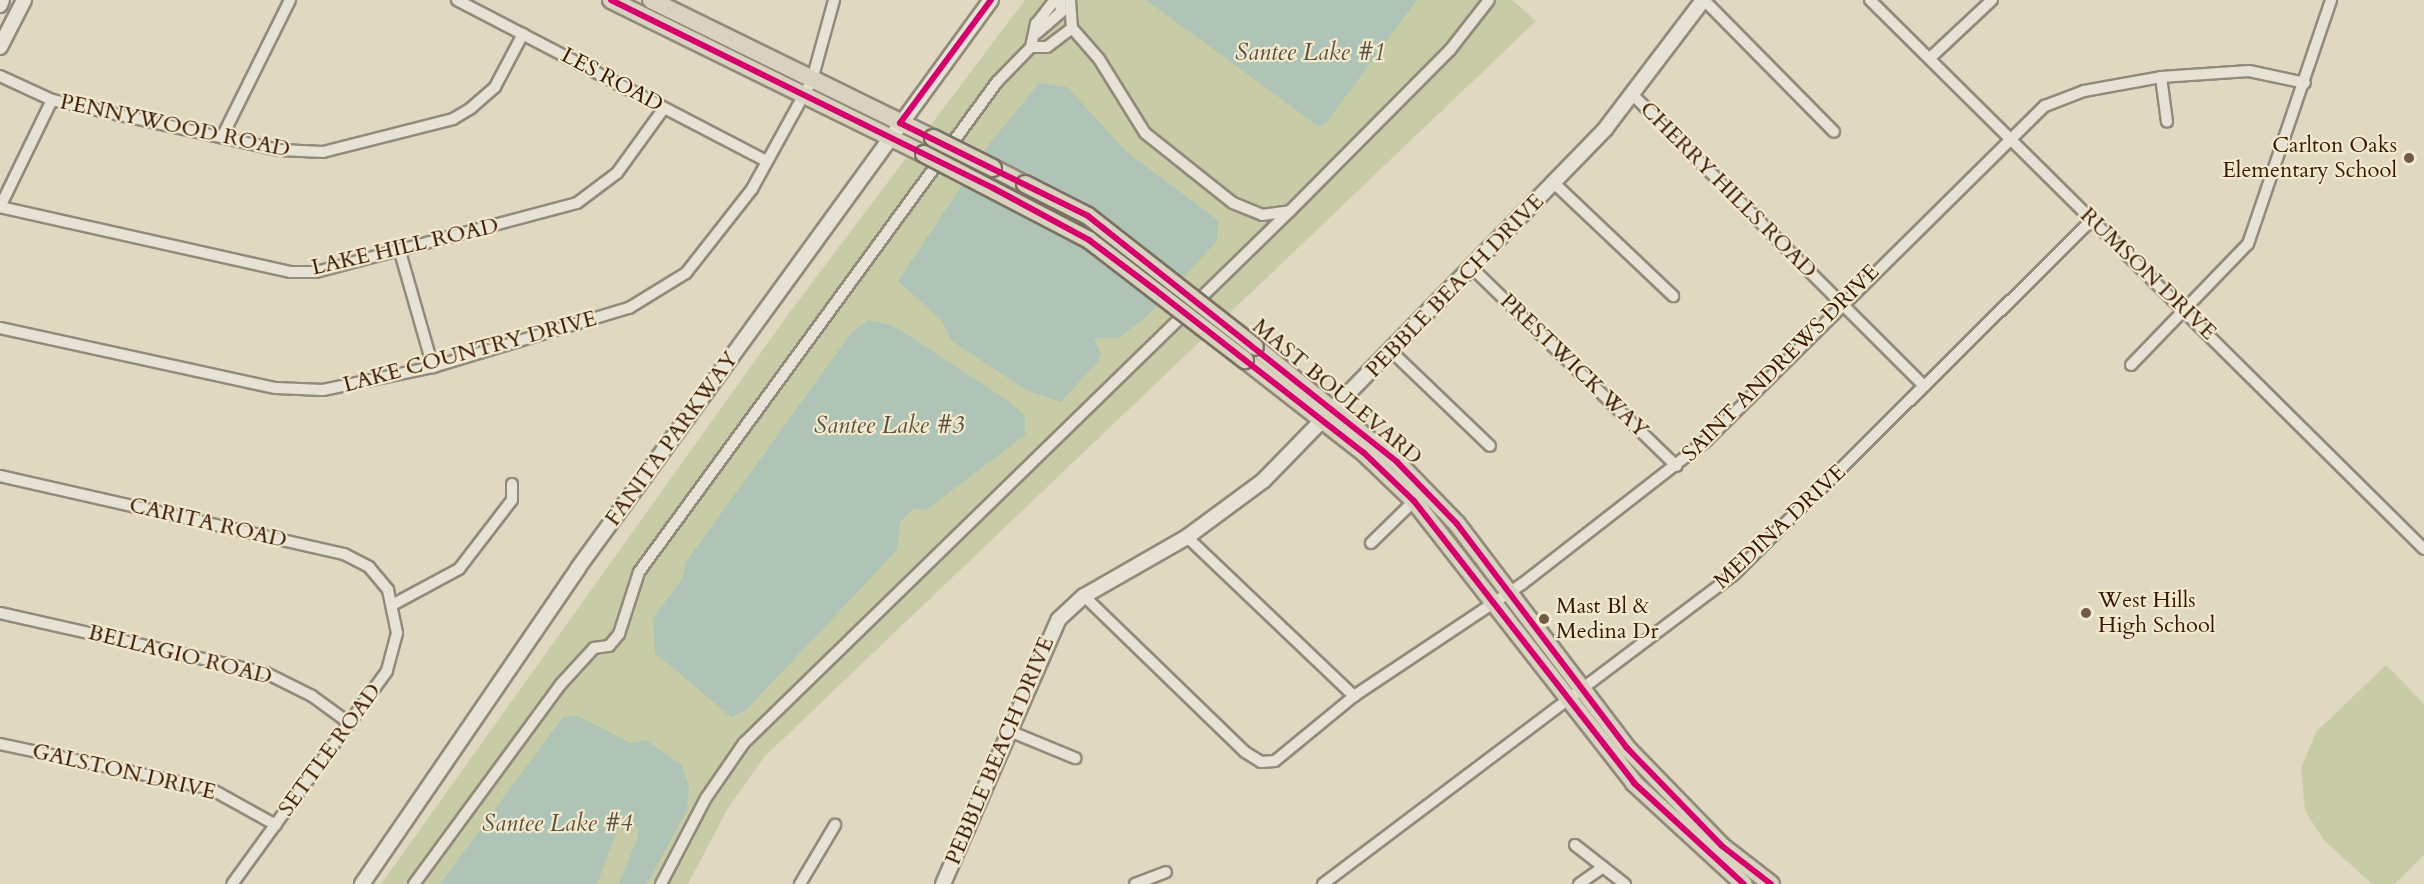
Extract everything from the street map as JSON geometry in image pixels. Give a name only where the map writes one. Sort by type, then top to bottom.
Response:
[{"type":"main road","name":"MAST BOULEVARD","points":[[611,0],[889,139],[924,154],[1089,240],[1250,353]]},
{"type":"main road","name":"MAST BOULEVARD","points":[[651,0],[1088,216],[1250,353],[1330,416],[1397,462],[1458,524],[1582,689],[1670,795],[1771,884]]},
{"type":"main road","name":"MAST BOULEVARD","points":[[1330,416],[1414,501],[1493,600],[1567,701],[1634,783],[1744,884]]},
{"type":"street","points":[[0,5],[2,0]]},
{"type":"street","points":[[0,47],[24,0]]},
{"type":"street","points":[[222,137],[290,0]]},
{"type":"street","name":"LES ROAD","points":[[457,0],[766,161]]},
{"type":"street","name":"LAKE COUNTRY DRIVE","points":[[0,328],[298,390],[350,387],[433,367],[609,315],[657,295],[705,254],[766,161],[804,96],[812,80],[834,0]]},
{"type":"street","name":"FANITA PARKWAY","points":[[362,884],[578,568],[991,0]]},
{"type":"street","points":[[1037,33],[1036,24],[1055,0]]},
{"type":"street","points":[[414,884],[561,684],[594,648],[609,646],[619,634],[639,572],[997,82],[1031,47],[1037,33],[1061,12],[1060,0]]},
{"type":"street","points":[[1070,0],[1072,28],[1099,59],[1137,124],[1233,203],[1262,214],[1290,212]]},
{"type":"street","points":[[661,884],[706,798],[744,743],[1290,212],[1450,50],[1489,0]]},
{"type":"street","points":[[1703,0],[1834,132]]},
{"type":"street","name":"PEBBLE BEACH DRIVE","points":[[944,884],[1007,730],[1049,636],[1084,596],[1187,537],[1263,481],[1330,416],[1555,184],[1633,95],[1703,0]]},
{"type":"street","name":"RUMSON DRIVE","points":[[1870,0],[2092,220],[2186,309],[2424,549]]},
{"type":"street","points":[[1930,58],[1992,0]]},
{"type":"street","points":[[2132,365],[2248,244],[2305,83],[2331,0]]},
{"type":"street","points":[[1031,47],[1047,47],[1072,28]]},
{"type":"street","name":"PENNYWOOD ROAD","points":[[0,76],[52,100],[222,137],[323,152],[453,118],[487,97],[523,34]]},
{"type":"street","name":"SAINT ANDREWS DRIVE","points":[[1084,596],[1252,759],[1270,762],[1354,696],[1508,592],[1676,466],[2008,137],[2065,97],[2161,77],[2249,71],[2305,83]]},
{"type":"street","points":[[2161,77],[2167,122]]},
{"type":"street","name":"CHERRY HILLS ROAD","points":[[1633,95],[1924,386]]},
{"type":"street","points":[[0,207],[52,100]]},
{"type":"street","name":"LAKE HILL ROAD","points":[[0,207],[291,272],[316,272],[400,252],[577,203],[617,173],[664,108]]},
{"type":"street","points":[[1555,184],[1673,296]]},
{"type":"street","name":"MEDINA DRIVE","points":[[1323,884],[1733,575],[2092,220]]},
{"type":"street","points":[[400,252],[433,367]]},
{"type":"street","name":"PRESTWICK WAY","points":[[1472,267],[1676,466]]},
{"type":"street","points":[[1391,351],[1490,446]]},
{"type":"street","name":"CARITA ROAD","points":[[0,476],[344,554],[378,575],[394,604]]},
{"type":"street","points":[[394,604],[459,569],[512,500],[512,484]]},
{"type":"street","points":[[1371,543],[1414,501]]},
{"type":"street","points":[[1187,537],[1354,696]]},
{"type":"street","name":"SETTLE ROAD","points":[[232,884],[391,662],[397,633],[394,604]]},
{"type":"street","name":"BELLAGIO ROAD","points":[[0,614],[266,673],[349,723]]},
{"type":"street","points":[[1007,730],[1075,758]]},
{"type":"street","name":"GALSTON DRIVE","points":[[0,744],[211,789],[276,825]]},
{"type":"street","points":[[800,884],[835,825]]},
{"type":"street","points":[[1575,845],[1625,884]]},
{"type":"street","points":[[1579,884],[1603,867]]},
{"type":"street","points":[[1135,884],[1166,872]]},
{"type":"green space","points":[[1025,0],[1512,0],[1536,21],[764,757],[728,808],[688,884],[381,884],[790,312]]},
{"type":"green space","points":[[2386,665],[2424,704],[2424,855],[2395,884],[2372,884],[2324,840],[2305,811],[2301,768],[2316,732]]},
{"type":"water","name":"Santee Lake #1","points":[[1146,0],[1417,0],[1326,123],[1318,126]]},
{"type":"water","points":[[1039,83],[1067,87],[1127,152],[1218,220],[1217,241],[1145,318],[1118,338],[1094,338],[1101,353],[1098,361],[1061,402],[1026,390],[953,342],[941,320],[898,281],[991,142]]},
{"type":"water","name":"Santee Lake #3","points":[[868,320],[894,326],[1010,402],[1025,416],[1025,435],[926,510],[913,509],[900,522],[897,550],[746,710],[731,717],[655,653],[653,618],[682,579],[686,562],[852,332]]},
{"type":"water","name":"Santee Lake #4","points":[[578,716],[631,743],[646,740],[682,765],[689,787],[687,810],[647,884],[619,884],[637,839],[639,828],[631,823],[619,826],[597,884],[440,884],[563,717]]},
{"type":"cycle path","points":[[611,0],[993,188],[1089,240],[1154,289],[1364,453],[1414,501],[1634,783],[1744,884]]},
{"type":"cycle path","points":[[991,0],[900,123],[1088,216],[1397,462],[1457,524],[1627,748],[1722,846],[1771,884]]},
{"type":"place","name":"Carlton Oaks Elementary School","points":[[2409,158]]},
{"type":"place","name":"West Hills High School","points":[[2086,613]]},
{"type":"place","name":"Mast Bl & Medina Dr","points":[[1544,619]]}]
